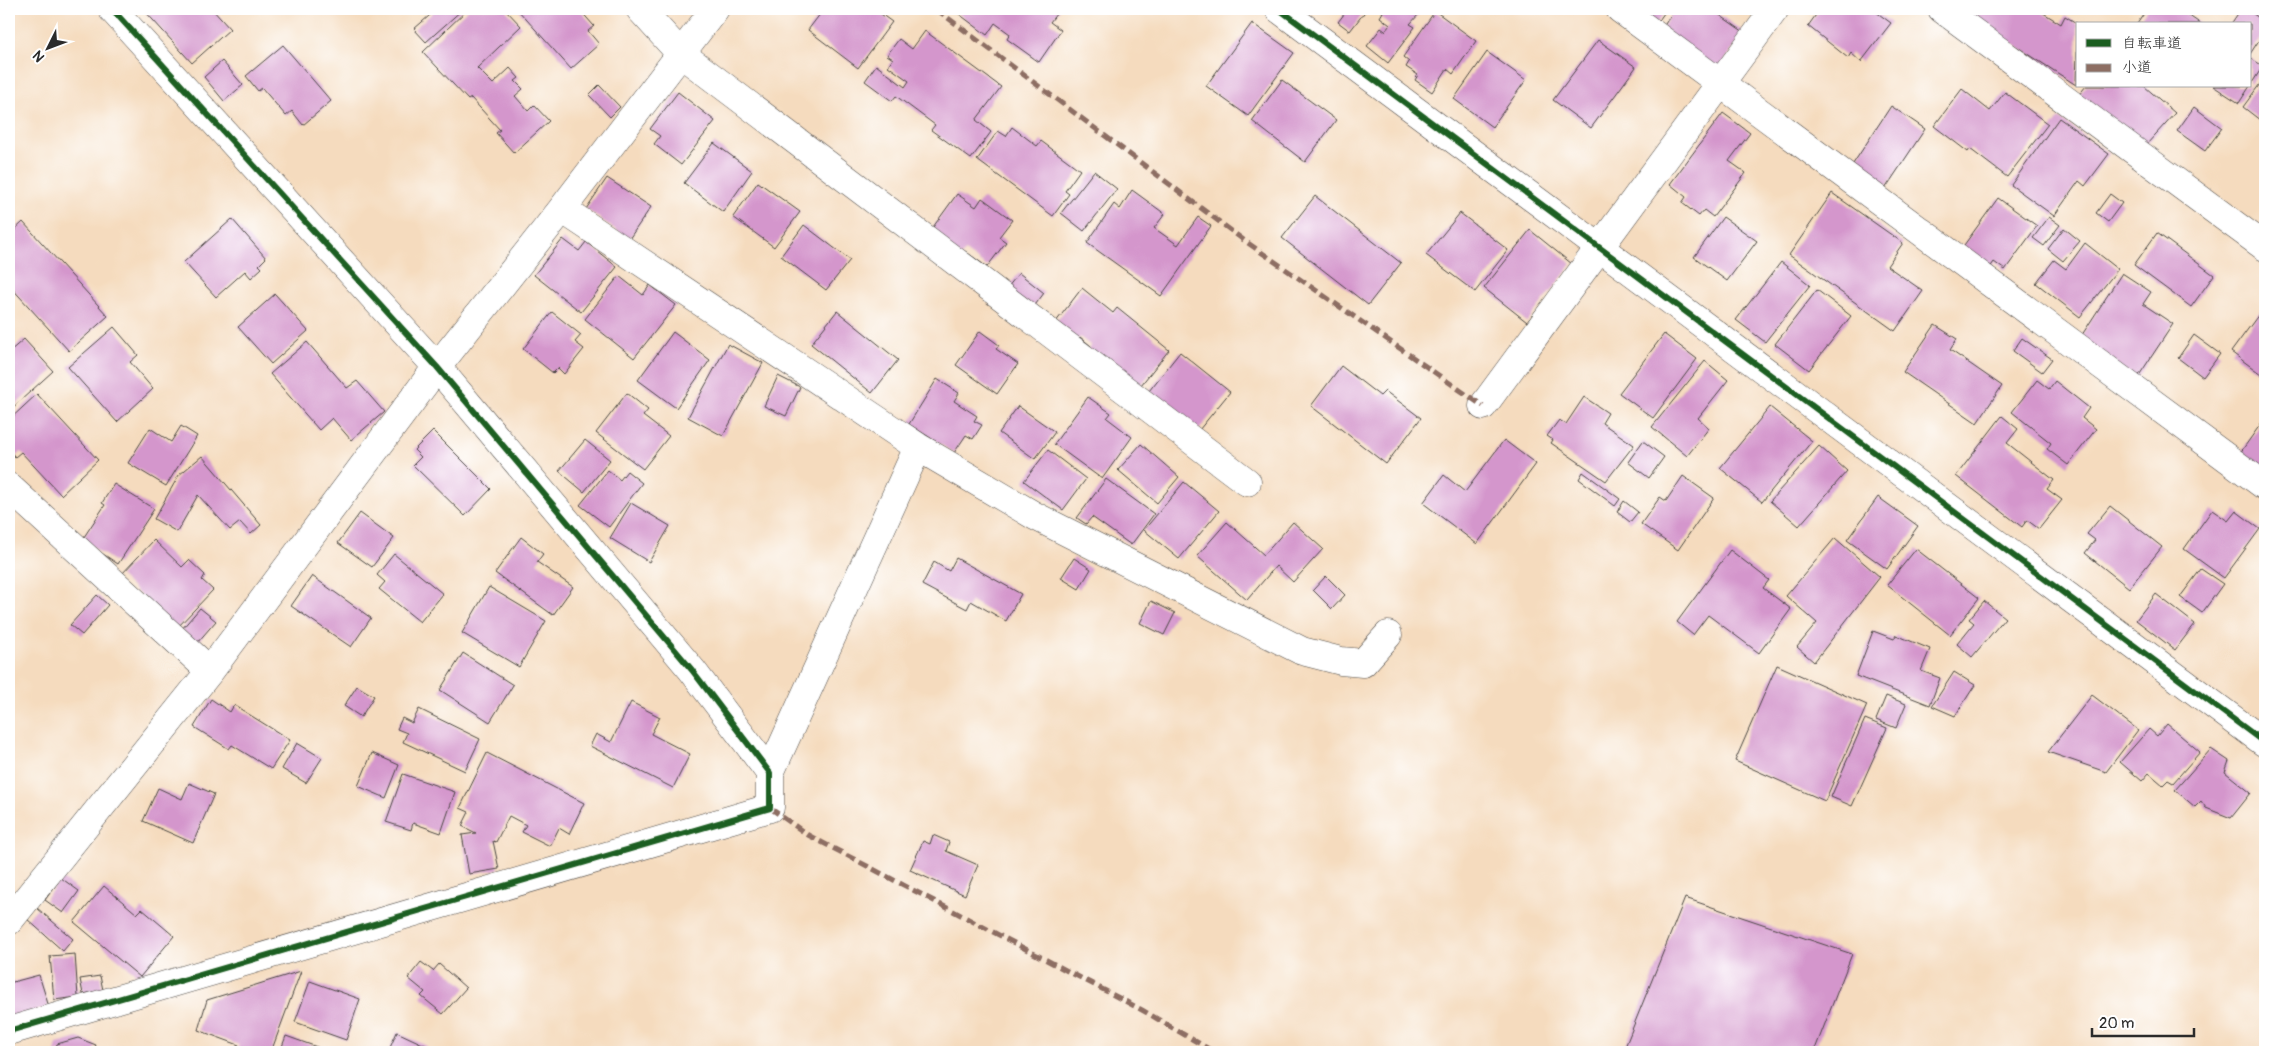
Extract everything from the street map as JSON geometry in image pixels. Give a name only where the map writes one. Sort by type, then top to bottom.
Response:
[{"type":"street","points":[[112,9],[436,367],[692,670],[770,773]]},
{"type":"street","points":[[640,9],[680,53],[1247,482]]},
{"type":"street","points":[[9,921],[210,671],[436,367],[562,209],[715,9]]},
{"type":"street","points":[[1279,9],[2265,743]]},
{"type":"street","points":[[1620,9],[2265,486]]},
{"type":"street","points":[[1483,406],[1775,9]]},
{"type":"street","points":[[1942,9],[2265,246]]},
{"type":"street","points":[[562,209],[918,447],[1035,516],[1302,652],[1341,661],[1363,663],[1388,635]]},
{"type":"street","points":[[9,1031],[770,808],[770,773],[918,447]]},
{"type":"street","points":[[9,487],[210,671]]},
{"type":"building","points":[[143,9],[212,9],[230,29],[192,63]]},
{"type":"building","points":[[437,9],[463,9],[426,42],[414,29]]},
{"type":"building","points":[[468,9],[505,9],[521,26],[477,68],[493,84],[510,68],[519,78],[515,81],[523,89],[515,96],[528,111],[534,105],[549,121],[514,153],[496,133],[500,130],[471,98],[468,100],[423,52]]},
{"type":"building","points":[[517,9],[579,9],[594,26],[588,31],[599,44],[571,69]]},
{"type":"building","points":[[824,9],[874,9],[892,22],[858,68],[808,30]]},
{"type":"building","points":[[956,9],[1060,9],[1050,22],[1061,30],[1039,62],[1007,39],[1010,34],[995,23],[987,35],[955,11]]},
{"type":"building","points":[[1348,9],[1367,9],[1350,31],[1338,22]]},
{"type":"building","points":[[1379,9],[1417,9],[1415,11],[1419,14],[1410,24],[1415,27],[1388,63],[1367,46],[1381,28],[1385,31],[1390,25],[1380,17],[1383,12]]},
{"type":"building","points":[[1636,9],[1667,9],[1657,23]]},
{"type":"building","points":[[1675,9],[1711,9],[1744,32],[1718,71],[1661,30]]},
{"type":"building","points":[[1814,9],[1872,9],[1891,23],[1861,62],[1851,53],[1848,58],[1808,26],[1818,12]]},
{"type":"building","points":[[1968,9],[2037,9],[2061,24],[2065,16],[2076,23],[2076,85],[1965,13]]},
{"type":"building","points":[[2147,9],[2184,9],[2182,11],[2198,22],[2138,22]]},
{"type":"building","points":[[2241,9],[2246,9],[2265,22],[2265,31],[2252,51],[2252,22],[2232,22]]},
{"type":"building","points":[[1435,11],[1476,41],[1453,74],[1447,69],[1432,92],[1415,80],[1418,75],[1406,67],[1409,62],[1403,57]]},
{"type":"building","points":[[1252,23],[1294,53],[1248,116],[1206,86]]},
{"type":"building","points":[[925,31],[1001,87],[976,120],[991,132],[971,159],[931,130],[935,125],[896,96],[892,101],[865,81],[876,65],[905,87],[909,81],[888,66],[893,59],[887,55],[899,39],[912,49]]},
{"type":"building","points":[[1598,40],[1636,67],[1591,128],[1553,100]]},
{"type":"building","points":[[283,45],[331,101],[303,125],[292,111],[286,116],[262,88],[258,91],[246,76]]},
{"type":"building","points":[[1487,52],[1526,80],[1492,127],[1454,99]]},
{"type":"building","points":[[2252,59],[2263,66],[2252,83]]},
{"type":"building","points":[[222,61],[243,85],[224,101],[204,77]]},
{"type":"building","points":[[2265,77],[2265,124],[2243,107]]},
{"type":"building","points":[[1282,80],[1336,120],[1305,162],[1252,121]]},
{"type":"building","points":[[599,85],[620,107],[610,117],[589,95]]},
{"type":"building","points":[[2084,88],[2146,88],[2175,113],[2146,145],[2127,128],[2121,135],[2078,96]]},
{"type":"building","points":[[2216,88],[2249,88],[2239,103]]},
{"type":"building","points":[[1962,89],[1990,111],[2005,92],[2048,124],[2007,177],[1970,149],[1968,152],[1934,126]]},
{"type":"building","points":[[678,92],[715,121],[681,165],[654,144],[660,136],[650,129]]},
{"type":"building","points":[[1891,106],[1925,129],[1885,189],[1851,167]]},
{"type":"building","points":[[2194,107],[2222,128],[2205,151],[2177,131]]},
{"type":"building","points":[[1723,113],[1750,133],[1729,161],[1746,173],[1713,217],[1704,210],[1699,216],[1682,203],[1686,197],[1670,184]]},
{"type":"building","points":[[2059,118],[2109,154],[2085,186],[2079,181],[2054,216],[2011,185]]},
{"type":"building","points":[[1012,127],[1037,146],[1041,141],[1080,170],[1065,191],[1069,194],[1053,216],[977,160],[998,131],[1006,136]]},
{"type":"building","points":[[714,143],[752,171],[723,212],[684,183]]},
{"type":"building","points":[[1094,171],[1117,189],[1084,231],[1061,213]]},
{"type":"building","points":[[607,178],[651,207],[629,239],[586,209]]},
{"type":"building","points":[[758,182],[800,212],[774,247],[733,217]]},
{"type":"building","points":[[1132,190],[1165,214],[1154,228],[1178,245],[1198,217],[1211,226],[1161,296],[1087,243],[1114,204],[1120,209]]},
{"type":"building","points":[[1832,193],[1903,243],[1887,266],[1923,291],[1895,331],[1789,255]]},
{"type":"building","points":[[957,194],[976,207],[982,198],[1012,220],[999,237],[1006,242],[987,267],[965,251],[960,258],[928,234]]},
{"type":"building","points":[[2110,194],[2122,203],[2108,222],[2096,213]]},
{"type":"building","points":[[1315,196],[1401,263],[1368,305],[1282,238]]},
{"type":"building","points":[[1998,198],[2037,226],[2005,270],[1994,262],[1987,272],[1959,252]]},
{"type":"building","points":[[1460,213],[1508,250],[1475,292],[1426,255]]},
{"type":"building","points":[[1723,217],[1757,241],[1727,281],[1694,257]]},
{"type":"building","points":[[2049,217],[2060,225],[2044,246],[2033,238]]},
{"type":"building","points":[[232,219],[266,258],[259,265],[262,268],[251,278],[245,271],[216,297],[184,262]]},
{"type":"building","points":[[23,222],[108,316],[69,351],[9,285],[9,235]]},
{"type":"building","points":[[804,225],[850,260],[826,290],[781,256]]},
{"type":"building","points":[[2064,228],[2080,241],[2063,261],[2048,249]]},
{"type":"building","points":[[1530,230],[1572,264],[1527,322],[1484,288]]},
{"type":"building","points":[[2157,233],[2214,275],[2191,307],[2134,265]]},
{"type":"building","points":[[563,239],[579,251],[586,242],[617,267],[581,312],[534,275]]},
{"type":"building","points":[[2085,243],[2118,269],[2080,317],[2036,283],[2054,260],[2066,269]]},
{"type":"building","points":[[1781,262],[1810,285],[1765,342],[1736,320]]},
{"type":"building","points":[[1019,273],[1044,293],[1030,312],[1004,292]]},
{"type":"building","points":[[2122,273],[2151,292],[2143,304],[2173,324],[2136,380],[2078,341]]},
{"type":"building","points":[[619,276],[643,295],[650,285],[676,305],[634,358],[585,319]]},
{"type":"building","points":[[1082,288],[1113,313],[1117,308],[1169,350],[1137,390],[1088,350],[1091,346],[1080,337],[1073,345],[1052,327]]},
{"type":"building","points":[[1817,290],[1851,316],[1809,370],[1775,344]]},
{"type":"building","points":[[275,294],[308,331],[271,364],[238,327]]},
{"type":"building","points":[[2265,306],[2265,377],[2231,352]]},
{"type":"building","points":[[837,311],[898,360],[872,393],[811,344]]},
{"type":"building","points":[[552,312],[581,335],[575,342],[584,349],[564,374],[558,368],[553,373],[523,349]]},
{"type":"building","points":[[1935,325],[1957,339],[1950,350],[2002,386],[1977,423],[1903,372]]},
{"type":"building","points":[[114,327],[138,355],[130,362],[153,389],[117,422],[68,367]]},
{"type":"building","points":[[980,331],[999,345],[996,349],[1018,364],[997,394],[956,365]]},
{"type":"building","points":[[673,332],[710,360],[676,408],[638,380]]},
{"type":"building","points":[[1664,334],[1697,359],[1653,418],[1619,393]]},
{"type":"building","points":[[2194,335],[2220,354],[2203,377],[2178,358]]},
{"type":"building","points":[[2022,338],[2052,359],[2042,372],[2013,351]]},
{"type":"building","points":[[24,339],[53,371],[9,411],[9,352]]},
{"type":"building","points":[[307,342],[347,388],[357,381],[384,412],[351,440],[332,418],[319,430],[270,374]]},
{"type":"building","points":[[728,344],[763,363],[723,436],[688,417]]},
{"type":"building","points":[[1180,352],[1230,392],[1199,430],[1149,391]]},
{"type":"building","points":[[1705,361],[1728,380],[1698,418],[1709,428],[1687,456],[1652,427]]},
{"type":"building","points":[[1341,366],[1380,396],[1385,391],[1421,418],[1386,464],[1311,406]]},
{"type":"building","points":[[778,376],[800,387],[786,416],[764,406]]},
{"type":"building","points":[[937,379],[959,393],[954,401],[977,416],[974,421],[982,425],[973,439],[966,435],[954,453],[909,424]]},
{"type":"building","points":[[2037,380],[2049,389],[2055,381],[2089,408],[2082,418],[2096,429],[2068,465],[2047,449],[2051,443],[2012,412]]},
{"type":"building","points":[[627,393],[648,410],[643,416],[669,436],[643,469],[596,433]]},
{"type":"building","points":[[37,394],[98,460],[61,495],[21,452],[15,457],[9,450],[9,420]]},
{"type":"building","points":[[1088,397],[1111,413],[1107,418],[1132,437],[1102,479],[1054,444]]},
{"type":"building","points":[[1584,397],[1608,413],[1602,423],[1634,445],[1606,481],[1551,443],[1553,440],[1547,436],[1559,420],[1566,424]]},
{"type":"building","points":[[1018,406],[1055,432],[1035,459],[999,433]]},
{"type":"building","points":[[1770,407],[1812,441],[1762,502],[1720,468]]},
{"type":"building","points":[[2002,416],[2018,429],[2007,443],[2054,480],[2047,489],[2062,500],[2039,529],[2027,520],[2022,527],[1956,476]]},
{"type":"building","points":[[2265,418],[2265,472],[2240,453]]},
{"type":"building","points":[[181,426],[197,436],[166,486],[128,463],[150,428],[171,442]]},
{"type":"building","points":[[433,431],[491,489],[465,516],[413,465],[421,457],[414,450]]},
{"type":"building","points":[[585,440],[610,460],[584,492],[559,471]]},
{"type":"building","points":[[1504,440],[1536,464],[1477,544],[1423,503],[1444,475],[1465,492]]},
{"type":"building","points":[[1643,441],[1664,457],[1649,478],[1628,462]]},
{"type":"building","points":[[1141,444],[1179,477],[1157,503],[1118,470]]},
{"type":"building","points":[[1819,446],[1847,471],[1799,526],[1770,501]]},
{"type":"building","points":[[1048,450],[1086,479],[1063,510],[1024,481]]},
{"type":"building","points":[[202,456],[261,525],[251,534],[240,522],[230,530],[198,495],[177,532],[154,519],[179,475]]},
{"type":"building","points":[[608,470],[620,480],[627,471],[642,483],[609,527],[580,505]]},
{"type":"building","points":[[1583,472],[1620,499],[1615,506],[1579,479]]},
{"type":"building","points":[[1683,476],[1714,498],[1678,550],[1641,524],[1660,497],[1666,501]]},
{"type":"building","points":[[1106,479],[1154,514],[1131,545],[1092,517],[1086,524],[1077,518]]},
{"type":"building","points":[[1184,482],[1219,511],[1179,559],[1144,530]]},
{"type":"building","points":[[114,484],[154,509],[118,564],[82,540],[105,505],[102,503]]},
{"type":"building","points":[[1878,497],[1918,526],[1887,569],[1847,540]]},
{"type":"building","points":[[1624,501],[1638,512],[1630,522],[1617,512]]},
{"type":"building","points":[[631,503],[670,526],[649,562],[610,538]]},
{"type":"building","points":[[2110,506],[2162,547],[2129,588],[2085,553],[2095,540],[2087,534]]},
{"type":"building","points":[[2212,510],[2228,521],[2236,511],[2260,529],[2224,578],[2184,549]]},
{"type":"building","points":[[360,513],[394,538],[372,567],[338,543]]},
{"type":"building","points":[[1227,522],[1264,555],[1293,522],[1323,549],[1293,582],[1276,566],[1247,600],[1197,556]]},
{"type":"building","points":[[521,537],[543,554],[537,562],[573,587],[553,615],[495,573]]},
{"type":"building","points":[[1835,538],[1880,577],[1814,662],[1797,647],[1817,623],[1786,596]]},
{"type":"building","points":[[154,540],[182,567],[189,560],[205,575],[202,580],[213,590],[176,629],[120,576]]},
{"type":"building","points":[[1916,549],[1979,598],[1950,635],[1887,585]]},
{"type":"building","points":[[1730,550],[1769,580],[1763,588],[1791,609],[1759,653],[1708,615],[1693,635],[1677,622]]},
{"type":"building","points":[[394,554],[443,594],[420,622],[379,589],[385,582],[377,575]]},
{"type":"building","points":[[956,558],[1021,594],[1006,621],[971,601],[967,609],[922,585],[934,562],[949,571]]},
{"type":"building","points":[[1074,558],[1091,569],[1079,589],[1061,578]]},
{"type":"building","points":[[2201,569],[2223,584],[2202,613],[2180,597]]},
{"type":"building","points":[[312,576],[371,618],[351,647],[291,606]]},
{"type":"building","points":[[1326,576],[1345,595],[1332,609],[1313,590]]},
{"type":"building","points":[[489,587],[546,621],[519,667],[462,633]]},
{"type":"building","points":[[2156,594],[2195,624],[2175,650],[2136,620]]},
{"type":"building","points":[[97,595],[108,605],[82,635],[70,625]]},
{"type":"building","points":[[1151,601],[1175,613],[1164,635],[1140,623]]},
{"type":"building","points":[[1984,601],[2005,618],[1972,657],[1957,644],[1974,623],[1969,619]]},
{"type":"building","points":[[200,608],[216,621],[197,643],[181,630]]},
{"type":"building","points":[[1873,631],[1894,639],[1896,635],[1930,649],[1921,671],[1940,678],[1930,705],[1856,676]]},
{"type":"building","points":[[463,653],[513,685],[490,722],[440,690]]},
{"type":"building","points":[[1777,665],[1867,705],[1825,801],[1735,761]]},
{"type":"building","points":[[1954,672],[1975,685],[1955,716],[1932,706]]},
{"type":"building","points":[[357,686],[374,696],[361,717],[344,706]]},
{"type":"building","points":[[2092,695],[2138,730],[2106,772],[2048,752]]},
{"type":"building","points":[[1886,696],[1906,704],[1896,728],[1876,720]]},
{"type":"building","points":[[211,699],[230,712],[234,705],[290,740],[271,769],[232,745],[229,749],[194,727]]},
{"type":"building","points":[[631,702],[660,717],[651,734],[690,754],[673,788],[590,746],[596,734],[611,742]]},
{"type":"building","points":[[419,709],[480,739],[465,771],[403,742],[407,733],[397,729],[402,718],[412,723]]},
{"type":"building","points":[[1865,719],[1887,728],[1852,806],[1831,797]]},
{"type":"building","points":[[2167,724],[2200,752],[2173,783],[2168,780],[2163,785],[2149,773],[2142,781],[2120,762],[2149,729],[2157,736]]},
{"type":"building","points":[[297,743],[322,758],[306,783],[282,769]]},
{"type":"building","points":[[2211,749],[2229,761],[2225,772],[2251,793],[2231,818],[2206,808],[2201,801],[2195,807],[2175,790]]},
{"type":"building","points":[[372,753],[399,765],[386,798],[358,786]]},
{"type":"building","points":[[487,753],[584,803],[569,834],[559,828],[550,846],[522,832],[526,825],[509,816],[496,842],[493,841],[499,869],[469,874],[462,835],[476,833],[462,826],[469,812],[460,808]]},
{"type":"building","points":[[403,774],[455,792],[441,833],[413,823],[411,830],[386,822]]},
{"type":"building","points":[[189,783],[214,794],[193,843],[143,821],[158,788],[182,799]]},
{"type":"building","points":[[933,835],[949,842],[946,851],[978,865],[965,895],[910,870],[923,841],[930,844]]},
{"type":"building","points":[[61,878],[79,891],[63,913],[45,900]]},
{"type":"building","points":[[104,886],[137,914],[142,909],[174,936],[140,977],[74,922]]},
{"type":"building","points":[[1685,898],[1852,954],[1814,1052],[1623,1052]]},
{"type":"building","points":[[37,908],[73,939],[63,951],[27,919]]},
{"type":"building","points":[[75,954],[78,997],[54,1000],[50,956]]},
{"type":"building","points":[[421,962],[433,971],[439,964],[466,988],[443,1014],[421,996],[425,992],[408,978]]},
{"type":"building","points":[[301,971],[271,1052],[235,1052],[239,1045],[198,1030],[207,1000]]},
{"type":"building","points":[[39,975],[49,1007],[9,1019],[9,983]]},
{"type":"building","points":[[100,976],[103,990],[83,994],[80,979]]},
{"type":"building","points":[[310,981],[360,999],[346,1040],[295,1022]]},
{"type":"building","points":[[397,1032],[427,1046],[424,1052],[388,1052]]},
{"type":"building","points":[[286,1036],[331,1052],[280,1052]]},
{"type":"building","points":[[78,1038],[96,1045],[93,1052],[55,1052],[57,1044]]},
{"type":"marked path","points":[[936,9],[1245,241],[1483,406]]},
{"type":"marked path","points":[[770,808],[808,835],[1142,1010],[1214,1052]]},
{"type":"cycle path","points":[[9,1031],[770,808],[770,773],[692,670],[437,367],[112,9]]},
{"type":"cycle path","points":[[1279,9],[2265,743]]}]
